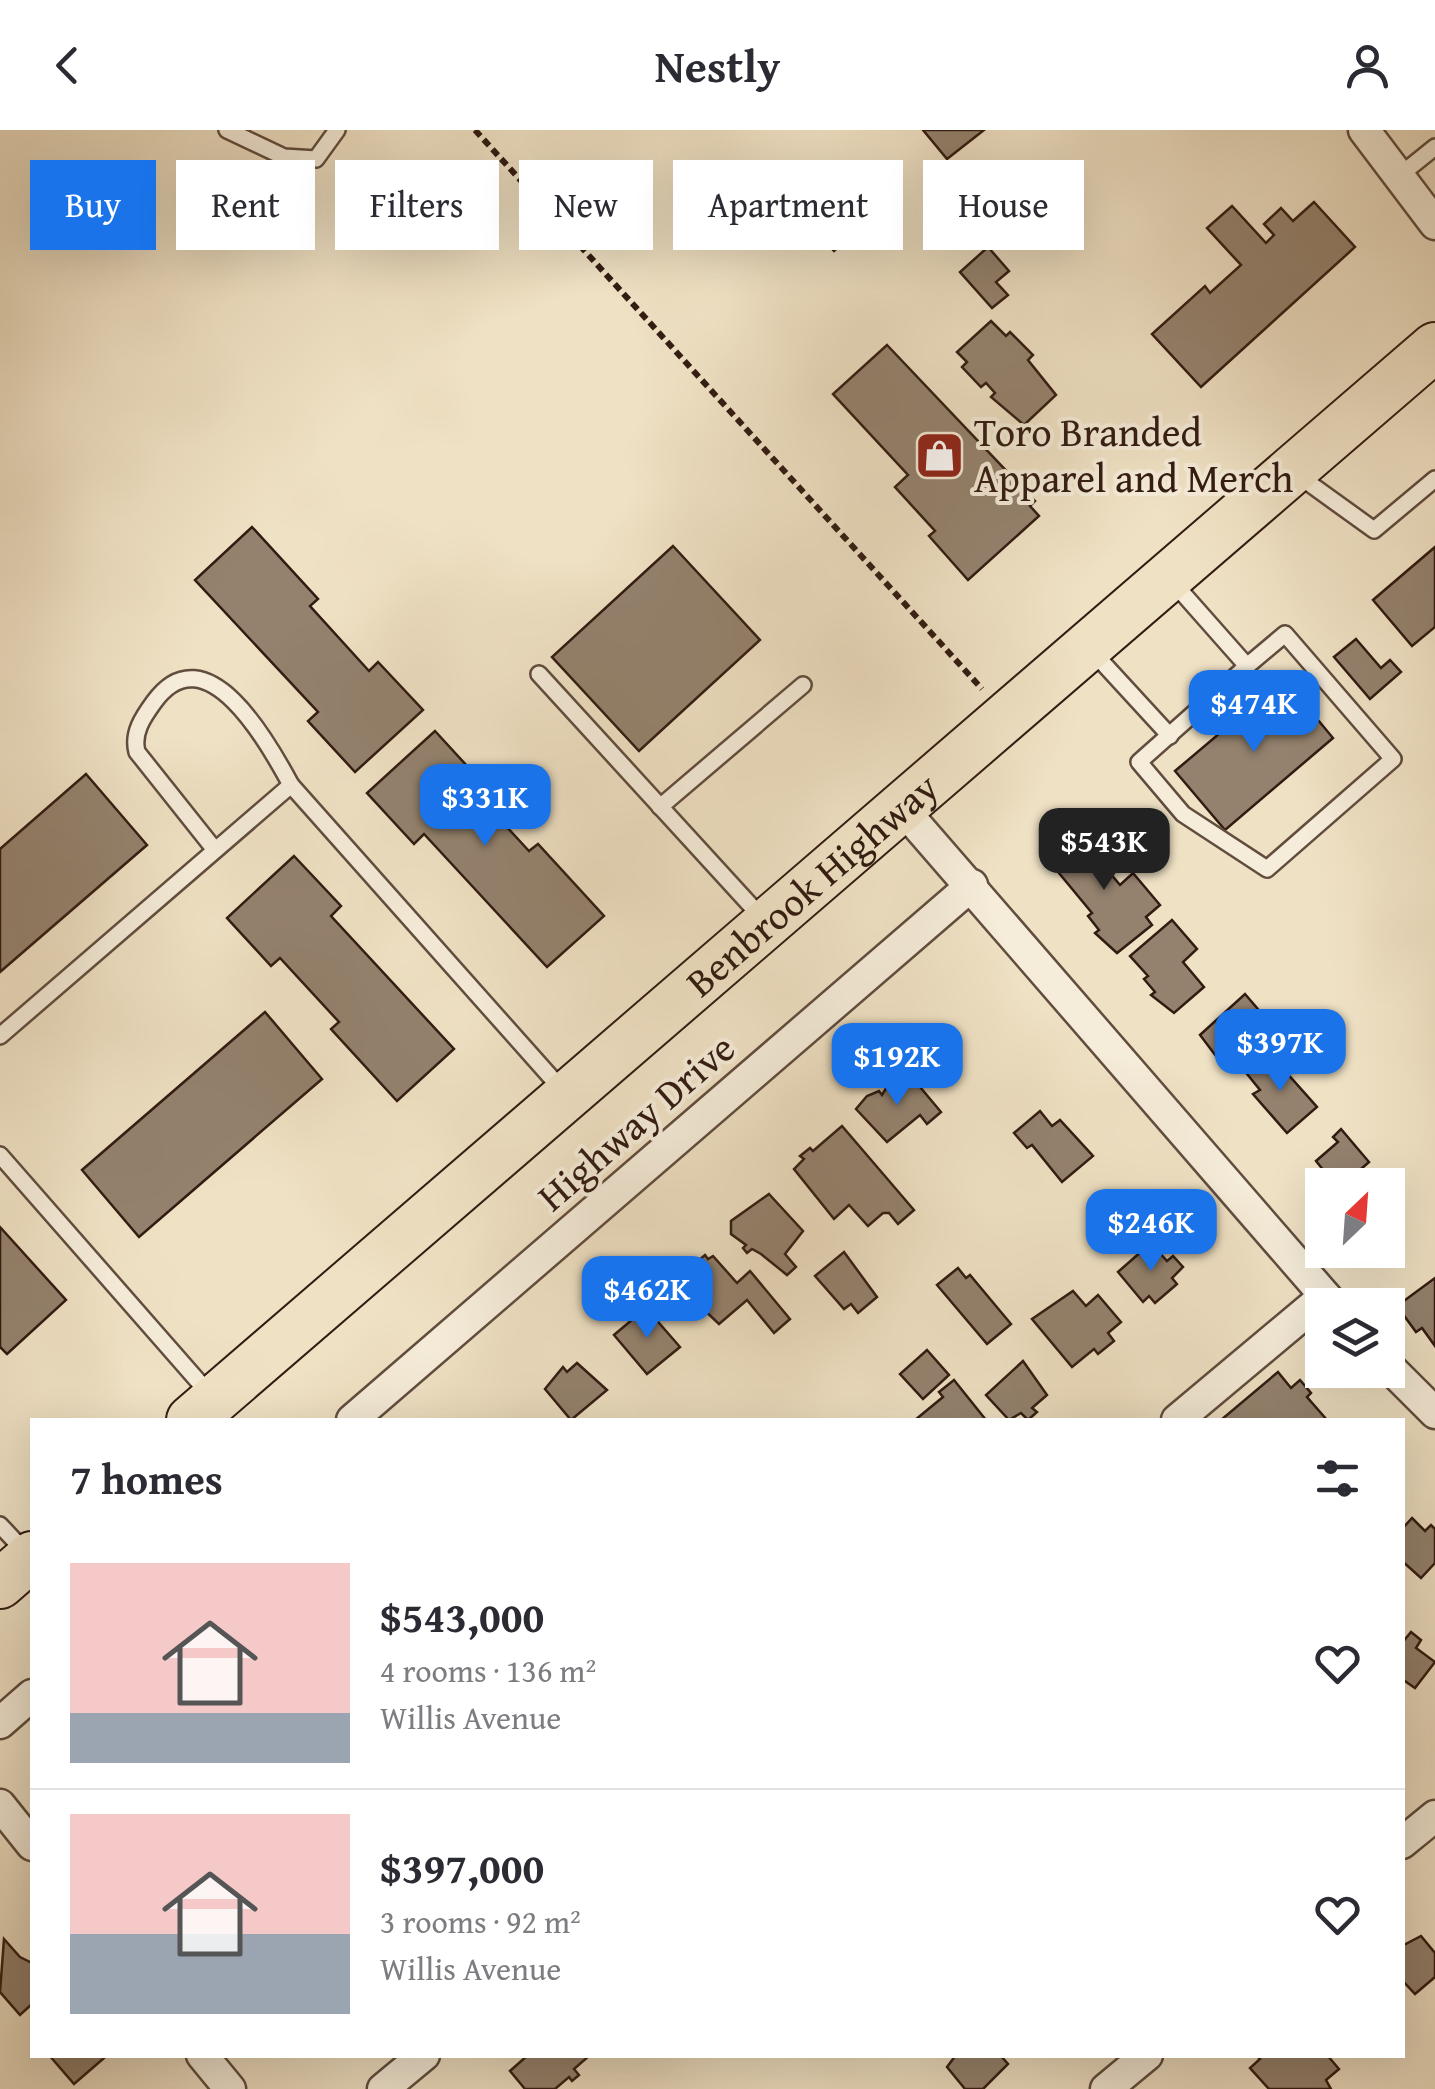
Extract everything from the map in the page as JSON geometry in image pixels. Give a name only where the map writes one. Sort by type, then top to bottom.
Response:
[{"type":"main road","name":"Benbrook Highway","points":[[203,1410],[1435,347]]},
{"type":"street","points":[[1364,130],[1435,224]]},
{"type":"street","points":[[901,808],[972,885],[1319,1288]]},
{"type":"street","name":"Highway Drive","points":[[354,1418],[972,885]]},
{"type":"street","points":[[1180,1418],[1305,1319]]},
{"type":"street","points":[[1405,1383],[1435,1412]]},
{"type":"street","points":[[0,1724],[30,1697]]},
{"type":"street","points":[[0,1805],[30,1842]]},
{"type":"street","points":[[1405,1841],[1435,1816]]},
{"type":"street","points":[[204,2058],[230,2089]]},
{"type":"street","points":[[383,2089],[420,2058]]},
{"type":"street","points":[[1106,2089],[1143,2058]]},
{"type":"lane","points":[[227,130],[284,157],[316,159],[337,130]]},
{"type":"lane","points":[[1399,176],[1435,147]]},
{"type":"lane","points":[[1292,471],[1374,530],[1435,479]]},
{"type":"lane","points":[[1168,578],[1247,666]]},
{"type":"lane","points":[[1285,634],[1393,758],[1267,869],[1183,814],[1139,762],[1247,666],[1285,634]]},
{"type":"lane","points":[[1088,646],[1170,736]]},
{"type":"lane","points":[[539,674],[767,923]]},
{"type":"lane","points":[[215,850],[137,752],[137,731],[159,695],[188,680],[220,687],[276,756],[291,784],[567,1095]]},
{"type":"lane","points":[[660,807],[804,685]]},
{"type":"lane","points":[[0,1036],[291,784]]},
{"type":"lane","points":[[0,1156],[203,1410]]},
{"type":"path","points":[[476,130],[986,693]]},
{"type":"building","points":[[923,130],[984,130],[947,159]]},
{"type":"building","points":[[1314,202],[1355,247],[1201,387],[1152,334],[1205,286],[1210,293],[1241,265],[1207,228],[1232,206],[1266,243],[1274,235],[1264,224],[1281,208],[1293,221]]},
{"type":"building","points":[[985,250],[991,250],[1009,271],[996,282],[1008,295],[992,308],[960,272]]},
{"type":"building","points":[[991,321],[1006,336],[1010,332],[1033,355],[1028,360],[1056,395],[1024,425],[991,397],[995,393],[986,383],[981,387],[962,367],[967,362],[957,352]]},
{"type":"building","name":"Toro Branded Apparel and Merch","points":[[887,345],[1035,501],[1030,506],[1039,516],[968,580],[929,536],[935,531],[895,487],[908,475],[833,394]]},
{"type":"building","points":[[252,527],[318,599],[310,606],[369,671],[378,662],[423,710],[355,772],[308,721],[318,712],[195,580]]},
{"type":"building","points":[[673,546],[760,640],[639,751],[552,657]]},
{"type":"building","points":[[1435,547],[1435,627],[1412,646],[1373,600]]},
{"type":"building","points":[[1356,639],[1381,668],[1390,660],[1401,672],[1370,699],[1334,657]]},
{"type":"building","points":[[1284,679],[1333,738],[1225,830],[1175,771]]},
{"type":"building","points":[[435,731],[479,779],[470,787],[529,851],[538,844],[604,916],[547,967],[424,834],[414,844],[367,793]]},
{"type":"building","points":[[86,774],[147,845],[0,972],[0,849]]},
{"type":"building","points":[[1074,830],[1120,885],[1133,873],[1160,905],[1146,917],[1152,925],[1117,953],[1095,933],[1099,930],[1088,916],[1092,913],[1044,855]]},
{"type":"building","points":[[294,856],[341,906],[331,916],[454,1049],[397,1101],[331,1029],[339,1022],[280,958],[271,966],[227,918]]},
{"type":"building","points":[[1172,920],[1197,949],[1183,962],[1204,987],[1174,1013],[1151,995],[1155,992],[1144,979],[1148,976],[1130,956]]},
{"type":"building","points":[[1245,994],[1269,1022],[1255,1033],[1260,1039],[1229,1065],[1223,1057],[1219,1060],[1200,1035]]},
{"type":"building","points":[[265,1012],[322,1079],[139,1237],[82,1170]]},
{"type":"building","points":[[1270,1054],[1317,1107],[1287,1133],[1253,1094],[1260,1090],[1247,1074]]},
{"type":"building","points":[[910,1075],[941,1112],[927,1124],[920,1115],[887,1142],[856,1109],[867,1096],[879,1091],[882,1095],[888,1085],[897,1086]]},
{"type":"building","points":[[1040,1111],[1052,1126],[1060,1120],[1093,1156],[1062,1182],[1032,1145],[1027,1148],[1014,1133]]},
{"type":"building","points":[[842,1126],[914,1210],[898,1224],[889,1213],[883,1213],[868,1226],[849,1205],[834,1219],[794,1169],[804,1159],[800,1156],[810,1148],[813,1151]]},
{"type":"building","points":[[1341,1129],[1369,1162],[1362,1168],[1322,1168],[1316,1161],[1338,1142],[1333,1137]]},
{"type":"building","points":[[769,1194],[803,1231],[785,1254],[796,1267],[787,1275],[752,1249],[747,1253],[743,1248],[746,1245],[731,1234],[731,1221]]},
{"type":"building","points":[[0,1227],[66,1300],[7,1354],[0,1347]]},
{"type":"building","points":[[1151,1243],[1167,1261],[1173,1256],[1183,1267],[1172,1278],[1177,1284],[1155,1303],[1149,1296],[1143,1302],[1118,1272]]},
{"type":"building","points":[[844,1252],[877,1297],[858,1313],[851,1304],[844,1309],[815,1276]]},
{"type":"building","points":[[705,1255],[708,1259],[713,1256],[737,1283],[750,1271],[790,1319],[774,1333],[747,1300],[719,1324],[700,1306],[695,1310],[692,1305],[697,1301],[683,1284],[692,1276],[687,1270]]},
{"type":"building","points":[[958,1268],[966,1278],[970,1275],[1011,1324],[987,1344],[937,1285]]},
{"type":"building","points":[[1435,1278],[1435,1346],[1422,1328],[1416,1332],[1405,1317],[1405,1300]]},
{"type":"building","points":[[1073,1291],[1086,1306],[1098,1295],[1121,1322],[1108,1333],[1114,1341],[1098,1354],[1094,1349],[1072,1367],[1032,1319]]},
{"type":"building","points":[[646,1308],[680,1347],[647,1374],[614,1335]]},
{"type":"building","points":[[927,1350],[949,1375],[923,1399],[900,1374]]},
{"type":"building","points":[[1023,1361],[1047,1395],[1032,1408],[1037,1412],[1030,1418],[1021,1413],[1007,1418],[986,1395]]},
{"type":"building","points":[[577,1363],[607,1390],[573,1418],[545,1389],[563,1367],[567,1372]]},
{"type":"building","points":[[1278,1372],[1291,1388],[1300,1380],[1311,1393],[1307,1397],[1325,1418],[1223,1418]]},
{"type":"building","points":[[954,1380],[984,1418],[917,1418],[943,1397],[939,1392]]},
{"type":"building","points":[[1412,1518],[1425,1531],[1431,1525],[1435,1529],[1435,1563],[1421,1578],[1405,1564],[1405,1526]]},
{"type":"building","points":[[1411,1632],[1421,1640],[1416,1648],[1435,1662],[1415,1688],[1405,1681],[1405,1639]]},
{"type":"building","points":[[1421,1936],[1435,1953],[1435,1977],[1415,1994],[1405,1983],[1405,1944]]},
{"type":"building","points":[[4,1939],[30,1962],[30,2006],[20,2015],[0,1992]]},
{"type":"building","points":[[52,2058],[104,2058],[74,2084]]},
{"type":"building","points":[[525,2058],[587,2058],[574,2069],[579,2075],[572,2081],[569,2077],[555,2089],[525,2089],[510,2071]]},
{"type":"building","points":[[954,2058],[1003,2058],[1008,2064],[983,2089],[965,2089],[947,2067]]},
{"type":"building","points":[[1330,2058],[1339,2069],[1326,2080],[1331,2089],[1269,2089],[1250,2068],[1260,2059]]},
{"type":"place","name":"Toro Branded Apparel and Merch","points":[[939,455]]}]
